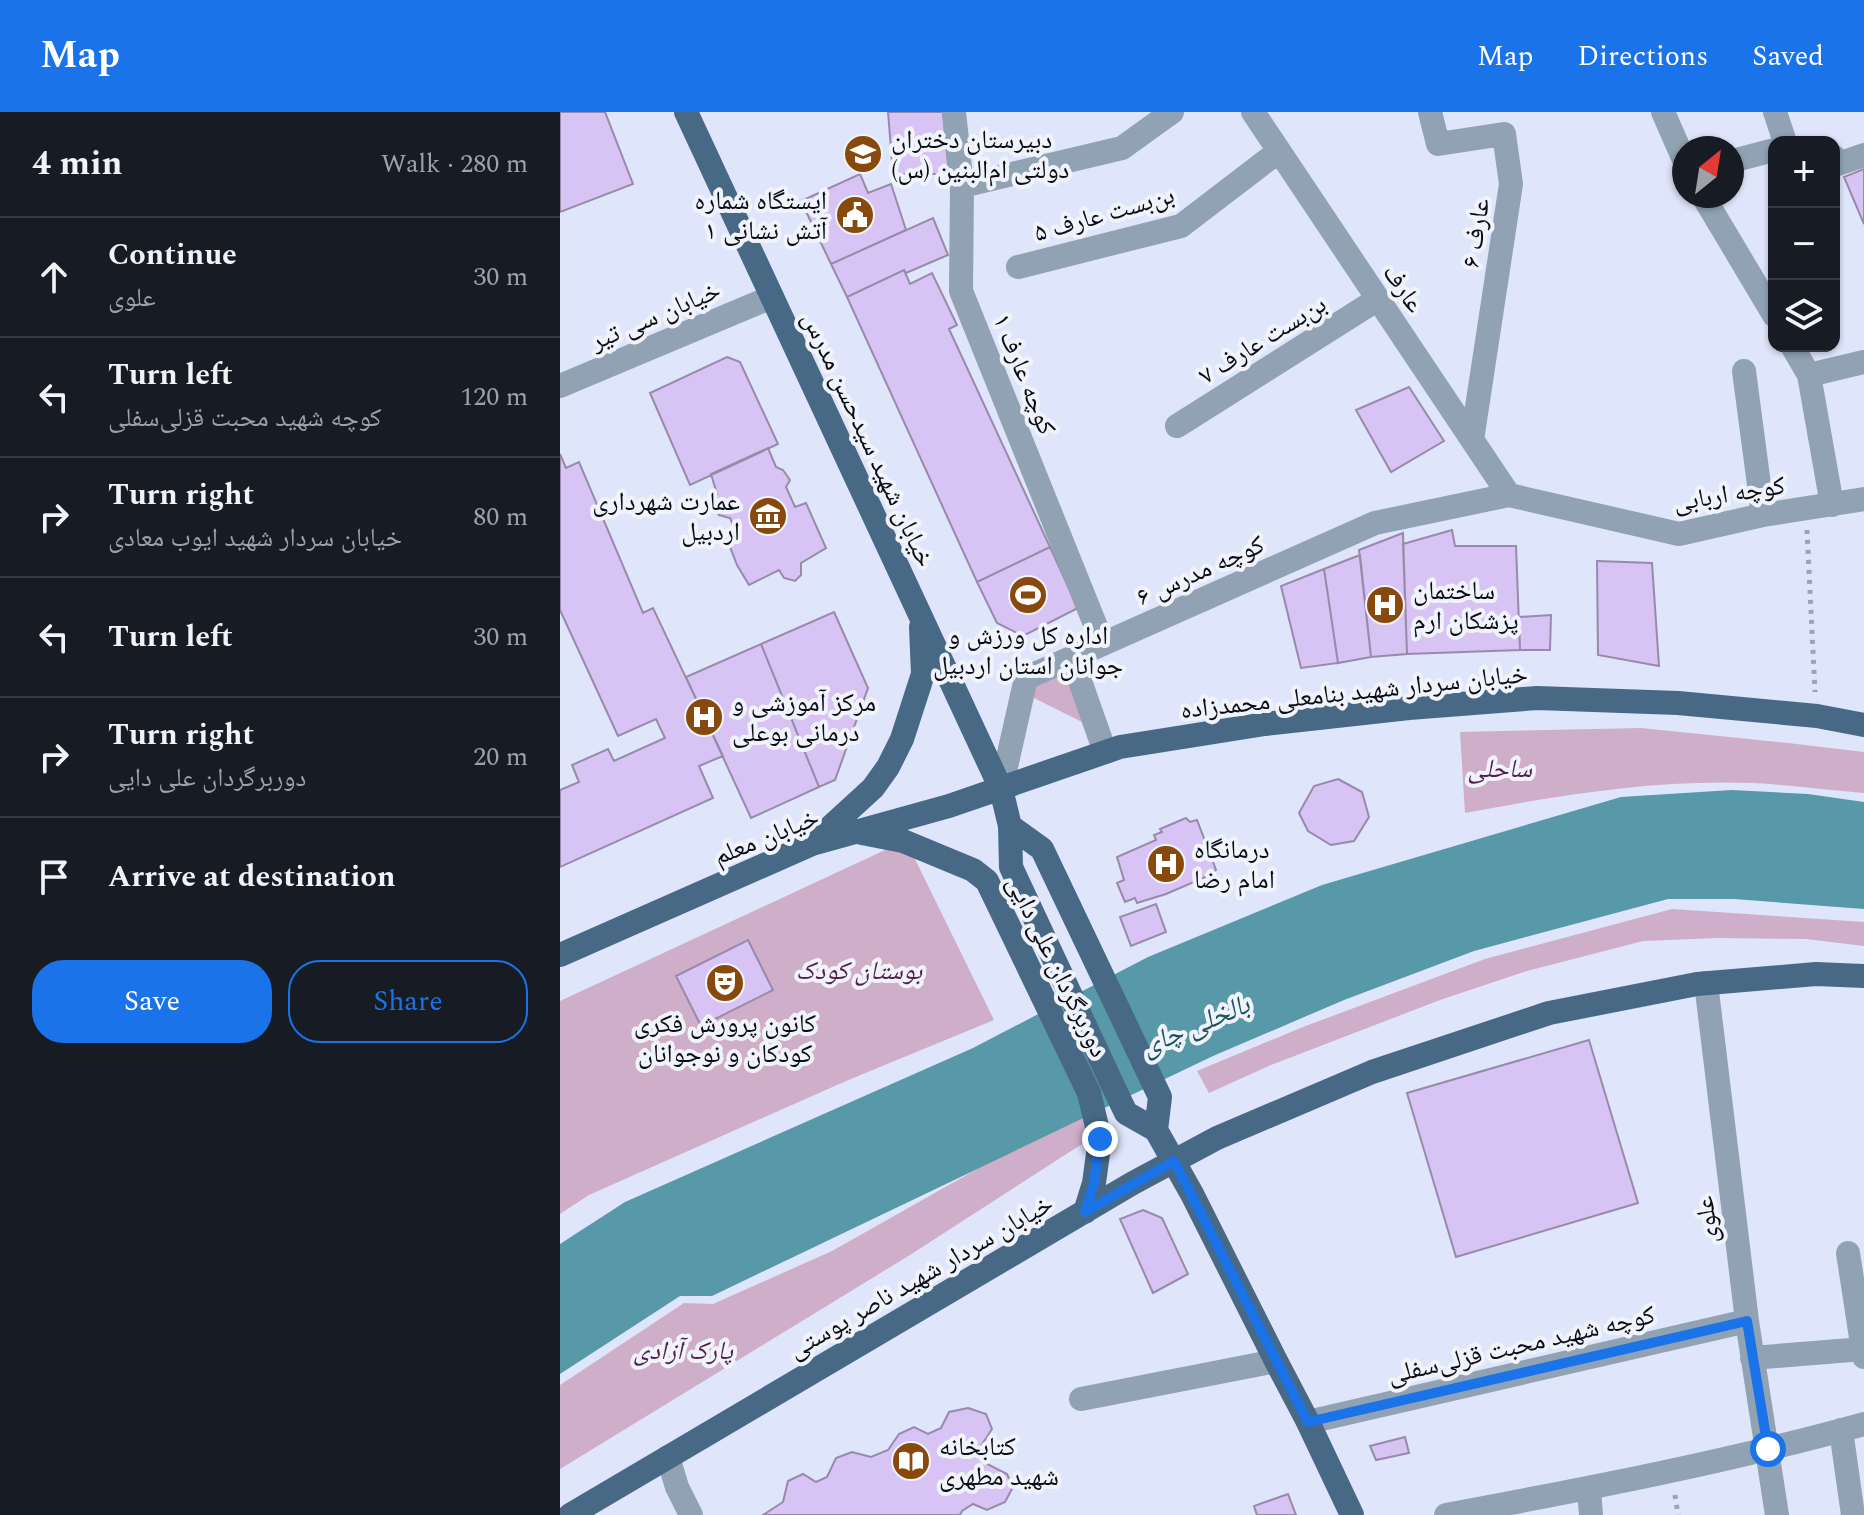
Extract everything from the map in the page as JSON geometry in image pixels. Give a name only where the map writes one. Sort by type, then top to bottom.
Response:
[{"type":"main road","name":"خیابان شهید سیدحسن مدرس","points":[[686,112],[1001,789],[1010,826],[1011,867],[1040,930],[1126,1113],[1156,1130]]},
{"type":"main road","points":[[812,844],[873,788],[902,739],[923,674],[921,617]]},
{"type":"main road","name":"خیابان سردار شهید بنامعلی محمدزاده","points":[[1001,789],[1120,747],[1265,724],[1537,698],[1678,703],[1817,716],[1864,725]]},
{"type":"main road","name":"خیابان معلم","points":[[560,955],[812,844],[1001,789]]},
{"type":"main road","points":[[1010,826],[1042,849],[1158,1092],[1156,1130],[1196,1200],[1352,1515]]},
{"type":"main road","name":"دوربرگردان علی دایی","points":[[856,832],[903,841],[973,870],[987,881],[1089,1093],[1100,1139],[1094,1183],[1085,1212]]},
{"type":"main road","name":"خیابان سردار شهید ناصر پوستی","points":[[570,1515],[1174,1161],[1231,1132],[1372,1072],[1549,1013],[1706,983],[1816,974],[1864,976]]},
{"type":"street","name":"کوچه عارف ۱","points":[[954,112],[962,186],[961,291],[1103,644]]},
{"type":"street","points":[[962,186],[1122,148],[1172,112]]},
{"type":"street","name":"عارف","points":[[1253,112],[1509,495]]},
{"type":"street","name":"عارف ۶","points":[[1430,112],[1438,144],[1504,134],[1511,184],[1472,440]]},
{"type":"street","points":[[1663,112],[1674,136]]},
{"type":"street","points":[[1775,112],[1783,136]]},
{"type":"street","name":"بن‌بست عارف ۵","points":[[1018,267],[1181,226],[1279,151]]},
{"type":"street","points":[[1744,158],[1768,152]]},
{"type":"street","points":[[1840,163],[1864,155]]},
{"type":"street","points":[[1710,208],[1768,305]]},
{"type":"street","name":"خیابان سی تیر","points":[[560,386],[772,297]]},
{"type":"street","name":"بن‌بست عارف ۷","points":[[1177,426],[1378,299]]},
{"type":"street","points":[[1796,352],[1809,375],[1832,505]]},
{"type":"street","points":[[1809,375],[1864,362]]},
{"type":"street","points":[[1744,371],[1763,515]]},
{"type":"street","name":"کوچه مدرس ۶","points":[[1001,789],[1026,678],[1375,523],[1509,495]]},
{"type":"street","name":"کوچه اربابی","points":[[1509,495],[1679,534],[1763,515],[1864,499]]},
{"type":"street","points":[[1072,658],[1105,752]]},
{"type":"street","name":"علوی","points":[[1706,983],[1747,1321],[1777,1515]]},
{"type":"street","points":[[1752,1358],[1863,1352],[1848,1253]]},
{"type":"street","name":"کوچه شهید محبت قزلی‌سفلی","points":[[1308,1422],[1747,1321]]},
{"type":"street","points":[[1081,1399],[1276,1361]]},
{"type":"street","points":[[1446,1515],[1589,1489],[1852,1427],[1853,1515]]},
{"type":"street","points":[[668,1457],[677,1487],[691,1515]]},
{"type":"street","points":[[1589,1489],[1591,1515]]},
{"type":"path","points":[[1806,509],[1817,716]]},
{"type":"green space","points":[[1069,667],[1086,724],[1034,698],[1027,686]]},
{"type":"green space","name":"ساحلی","points":[[1641,728],[1864,752],[1864,793],[1753,783],[1680,783],[1572,795],[1465,813],[1460,732]]},
{"type":"green space","name":"بوستان کودک","points":[[910,849],[994,1020],[846,1081],[589,1195],[560,1214],[560,1001],[885,850]]},
{"type":"green space","points":[[1672,909],[1864,922],[1864,946],[1806,939],[1643,941],[1527,971],[1440,1000],[1271,1065],[1209,1093],[1197,1071],[1303,1027],[1485,959]]},
{"type":"green space","name":"پارک آزادی","points":[[1087,1107],[1099,1133],[910,1255],[560,1469],[560,1385],[684,1303],[713,1304],[832,1251]]},
{"type":"water","name":"بالخلی چای","points":[[1732,790],[1808,794],[1864,802],[1864,909],[1734,899],[1668,899],[1474,951],[1344,1000],[1213,1056],[712,1296],[680,1296],[560,1374],[560,1244],[625,1202],[973,1048],[1148,957],[1322,885],[1621,797]]},
{"type":"building","points":[[560,112],[605,112],[633,184],[560,212]]},
{"type":"building","points":[[888,112],[943,112],[949,174],[893,174]]},
{"type":"building","points":[[1864,169],[1864,224],[1844,177]]},
{"type":"building","name":"ایستگاه شماره ۱ آتش نشانی","points":[[860,174],[868,193],[891,184],[906,230],[831,264],[801,201]]},
{"type":"building","points":[[933,218],[948,255],[906,273],[904,270],[847,297],[831,264]]},
{"type":"building","points":[[904,270],[910,284],[932,273],[957,325],[949,329],[1050,547],[977,582],[847,297]]},
{"type":"building","points":[[727,357],[740,362],[778,444],[690,485],[650,393]]},
{"type":"building","points":[[1409,387],[1444,441],[1391,472],[1356,410]]},
{"type":"building","name":"عمارت شهرداری اردبیل","points":[[768,448],[776,467],[783,470],[790,480],[786,487],[795,507],[806,503],[826,548],[801,563],[801,575],[795,581],[784,578],[779,570],[749,585],[727,539],[738,536],[730,518],[719,515],[715,510],[717,494],[711,474]]},
{"type":"building","points":[[560,454],[566,468],[579,462],[643,613],[653,608],[723,756],[699,766],[713,798],[560,867],[560,790],[579,782],[572,765],[608,749],[614,761],[665,738],[656,719],[618,736],[560,610]]},
{"type":"building","points":[[1452,530],[1455,546],[1516,546],[1520,650],[1407,654],[1403,544]]},
{"type":"building","name":"ساختمان پزشکان ارم","points":[[1403,533],[1407,654],[1371,657],[1359,550]]},
{"type":"building","name":"اداره کل ورزش و جوانان استان اردبیل","points":[[1050,547],[1078,608],[1023,636],[997,623],[977,582]]},
{"type":"building","points":[[1360,555],[1371,657],[1338,663],[1324,569]]},
{"type":"building","points":[[1597,561],[1652,563],[1659,666],[1598,655]]},
{"type":"building","points":[[1324,569],[1338,663],[1301,668],[1281,586]]},
{"type":"building","points":[[834,612],[868,688],[835,780],[819,787],[761,644]]},
{"type":"building","points":[[1551,615],[1550,650],[1520,650],[1519,617]]},
{"type":"building","points":[[761,644],[819,787],[751,818],[686,677]]},
{"type":"building","points":[[1338,779],[1362,792],[1369,817],[1354,841],[1331,845],[1308,831],[1299,813],[1314,786]]},
{"type":"building","name":"درمانگاه امام رضا","points":[[1186,818],[1190,822],[1197,820],[1216,870],[1166,894],[1137,903],[1135,898],[1125,902],[1117,883],[1124,880],[1117,857],[1156,840],[1154,835],[1162,832],[1160,829]]},
{"type":"building","points":[[1156,904],[1166,932],[1131,946],[1120,917]]},
{"type":"building","name":"کانون پرورش فکری کودکان و نوجوانان","points":[[748,940],[773,990],[701,1026],[676,976]]},
{"type":"building","points":[[1589,1040],[1638,1203],[1456,1257],[1407,1093]]},
{"type":"building","points":[[1143,1210],[1162,1218],[1188,1274],[1153,1293],[1120,1219]]},
{"type":"building","name":"کتابخانه شهید مطهری","points":[[968,1408],[986,1414],[992,1429],[979,1449],[988,1457],[987,1464],[1007,1474],[1013,1487],[1005,1502],[987,1510],[973,1504],[960,1515],[763,1515],[783,1502],[788,1481],[803,1474],[816,1482],[827,1477],[836,1458],[852,1452],[871,1457],[888,1450],[899,1434],[914,1427],[928,1434],[941,1428],[949,1412]]},
{"type":"building","points":[[1405,1437],[1409,1453],[1376,1460],[1370,1446]]},
{"type":"building","points":[[1288,1494],[1296,1515],[1257,1515],[1254,1506]]},
{"type":"place","name":"دبیرستان دختران دولتی ام‌البنین (س)","points":[[863,154]]},
{"type":"place","name":"ایستگاه شماره ۱ آتش نشانی","points":[[855,215]]},
{"type":"place","name":"عمارت شهرداری اردبیل","points":[[768,516]]},
{"type":"place","name":"اداره کل ورزش و جوانان استان اردبیل","points":[[1028,595]]},
{"type":"place","name":"ساختمان پزشکان ارم","points":[[1385,605]]},
{"type":"place","name":"مرکز آموزشی و درمانی بوعلی","points":[[704,717]]},
{"type":"place","name":"درمانگاه امام رضا","points":[[1166,864]]},
{"type":"place","name":"کانون پرورش فکری کودکان و نوجوانان","points":[[725,983]]},
{"type":"place","name":"کتابخانه شهید مطهری","points":[[911,1461]]},
{"type":"route","points":[[1100,1139],[1094,1183],[1085,1212],[1174,1161],[1308,1422],[1747,1321],[1768,1449]]}]
